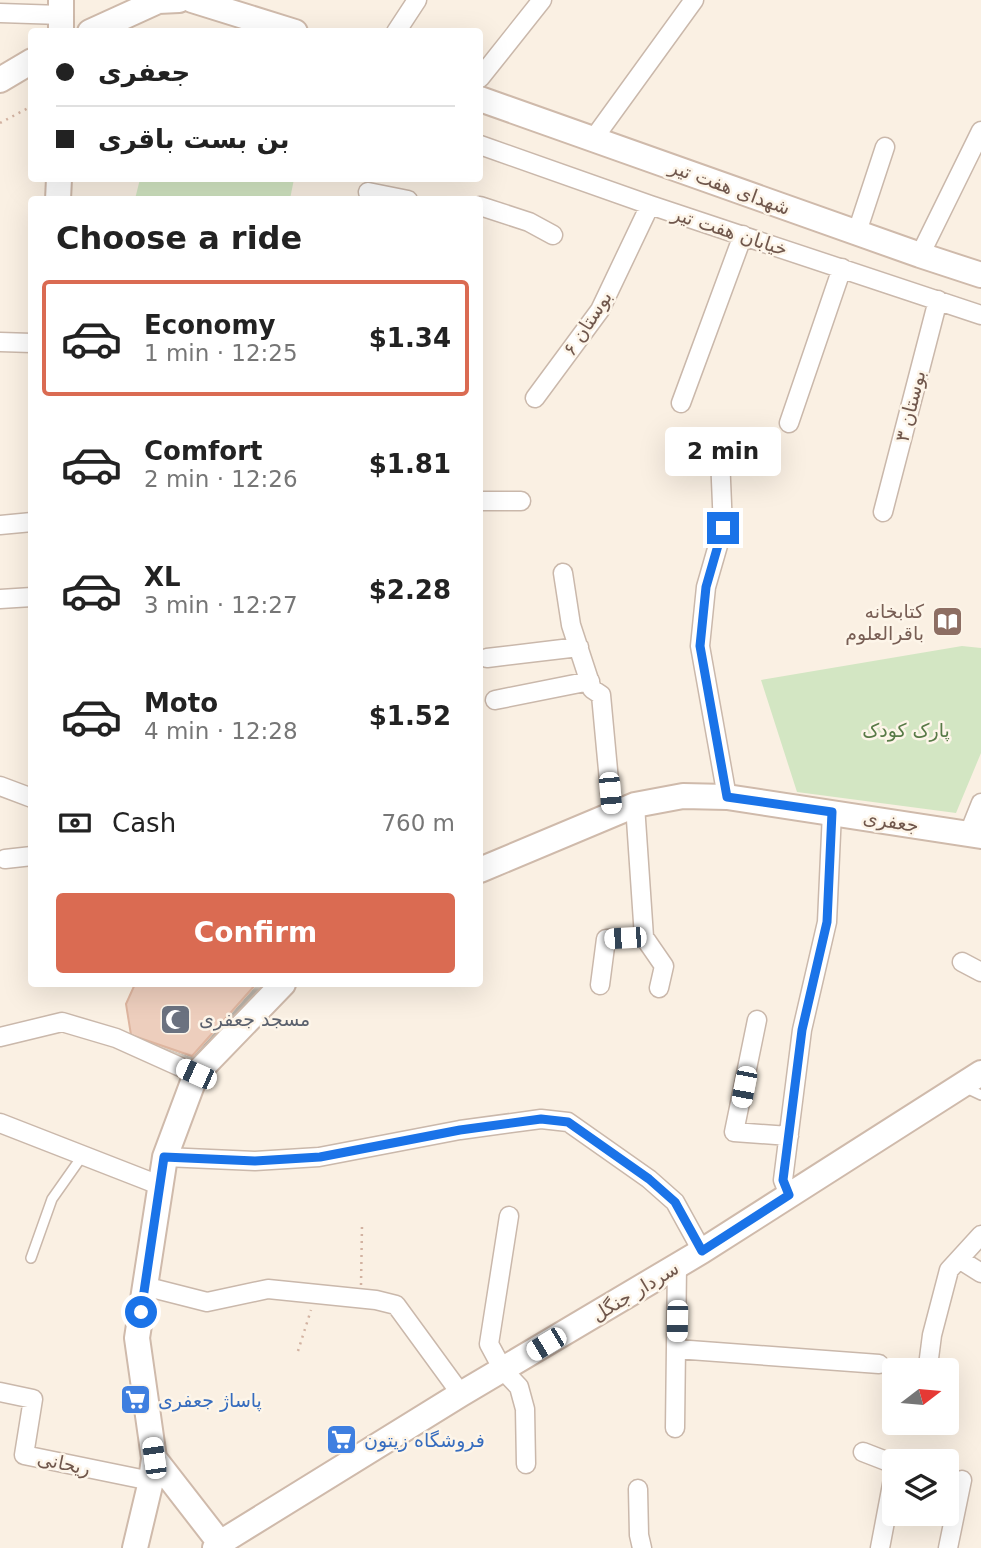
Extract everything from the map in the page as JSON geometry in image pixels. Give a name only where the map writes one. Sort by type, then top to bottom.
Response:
[{"type":"main road","points":[[99,28],[158,1],[180,0]]},
{"type":"main road","points":[[192,0],[282,28]]},
{"type":"main road","points":[[0,80],[28,63]]},
{"type":"main road","name":"شهدای هفت تیر","points":[[483,100],[981,275]]},
{"type":"main road","name":"جعفری","points":[[483,869],[612,813],[635,805],[684,796],[727,797],[975,835]]},
{"type":"main road","points":[[135,1548],[152,1469],[137,1338],[164,1157],[196,1074],[280,987]]},
{"type":"main road","name":"سردار جنگل","points":[[218,1545],[461,1394],[975,1085]]},
{"type":"main road","points":[[152,1469],[218,1545]]},
{"type":"street","points":[[399,28],[418,0]]},
{"type":"street","points":[[483,74],[542,0]]},
{"type":"street","points":[[594,138],[694,0]]},
{"type":"street","points":[[0,13],[61,16]]},
{"type":"street","points":[[920,255],[981,131]]},
{"type":"street","name":"خیابان هفت تیر","points":[[483,146],[650,205],[981,315]]},
{"type":"street","points":[[857,232],[885,147]]},
{"type":"street","points":[[368,192],[388,196]]},
{"type":"street","name":"بوستان ۶","points":[[535,398],[600,310],[650,205]]},
{"type":"street","points":[[483,207],[529,222],[553,235]]},
{"type":"street","points":[[681,403],[743,235]]},
{"type":"street","points":[[789,423],[842,268]]},
{"type":"street","name":"بوستان ۳","points":[[883,512],[938,300]]},
{"type":"street","points":[[0,342],[28,343]]},
{"type":"street","points":[[720,457],[723,528],[706,587],[700,646],[727,797]]},
{"type":"street","points":[[483,501],[522,501]]},
{"type":"street","points":[[0,525],[28,522]]},
{"type":"street","points":[[563,573],[571,625],[593,689],[601,695],[612,813]]},
{"type":"street","points":[[0,599],[28,597]]},
{"type":"street","points":[[487,658],[579,647]]},
{"type":"street","points":[[495,700],[590,681]]},
{"type":"street","points":[[0,786],[28,796]]},
{"type":"street","points":[[975,835],[981,803]]},
{"type":"street","points":[[635,805],[644,937],[664,966],[659,988]]},
{"type":"street","points":[[789,1195],[783,1180],[802,1030],[827,922],[832,812]]},
{"type":"street","points":[[5,859],[28,856]]},
{"type":"street","points":[[600,985],[606,939],[644,937]]},
{"type":"street","points":[[962,962],[981,972]]},
{"type":"street","points":[[758,1020],[734,1132],[789,1136]]},
{"type":"street","points":[[0,1037],[62,1023],[116,1038],[196,1074]]},
{"type":"street","points":[[164,1157],[255,1161],[320,1157],[460,1130],[541,1119],[568,1122],[649,1179],[675,1202],[702,1251]]},
{"type":"street","points":[[0,1123],[159,1185]]},
{"type":"street","points":[[509,1216],[489,1344],[503,1370],[519,1387],[525,1409],[526,1464]]},
{"type":"street","points":[[929,1358],[932,1335],[949,1270],[981,1236]]},
{"type":"street","points":[[959,1259],[981,1273]]},
{"type":"street","points":[[675,1428],[677,1265]]},
{"type":"street","points":[[144,1286],[207,1302],[268,1289],[360,1298],[396,1305],[461,1394]]},
{"type":"street","points":[[676,1349],[879,1364]]},
{"type":"street","name":"ریحانی","points":[[0,1392],[33,1399],[24,1455],[152,1469]]},
{"type":"street","points":[[863,1452],[882,1459]]},
{"type":"street","points":[[948,1548],[962,1480]]},
{"type":"street","points":[[638,1489],[639,1535],[642,1548]]},
{"type":"street","points":[[880,1548],[884,1526]]},
{"type":"lane","points":[[31,1258],[52,1199],[83,1156]]},
{"type":"path","points":[[0,123],[28,108]]},
{"type":"path","points":[[360,1298],[362,1226]]},
{"type":"path","points":[[298,1351],[317,1294]]},
{"type":"green space","points":[[139,182],[293,182],[291,196],[136,196]]},
{"type":"green space","name":"پارک کودک","points":[[962,646],[981,648],[981,753],[956,813],[797,792],[761,680]]},
{"type":"building","name":"مسجد جعفری","points":[[134,987],[253,987],[192,1056],[131,1035],[126,1004]]},
{"type":"place","name":"کتابخانه باقرالعلوم","points":[[947,622]]},
{"type":"place","name":"مسجد جعفری","points":[[176,1019]]},
{"type":"place","name":"پاساژ جعفری","points":[[135,1400]]},
{"type":"place","name":"فروشگاه زیتون","points":[[341,1440]]},
{"type":"route","points":[[141,1312],[164,1157],[255,1161],[320,1157],[460,1130],[541,1119],[568,1122],[649,1179],[675,1202],[702,1251],[789,1195],[783,1180],[802,1030],[827,922],[832,812],[727,797],[700,646],[706,587],[723,528]]}]
